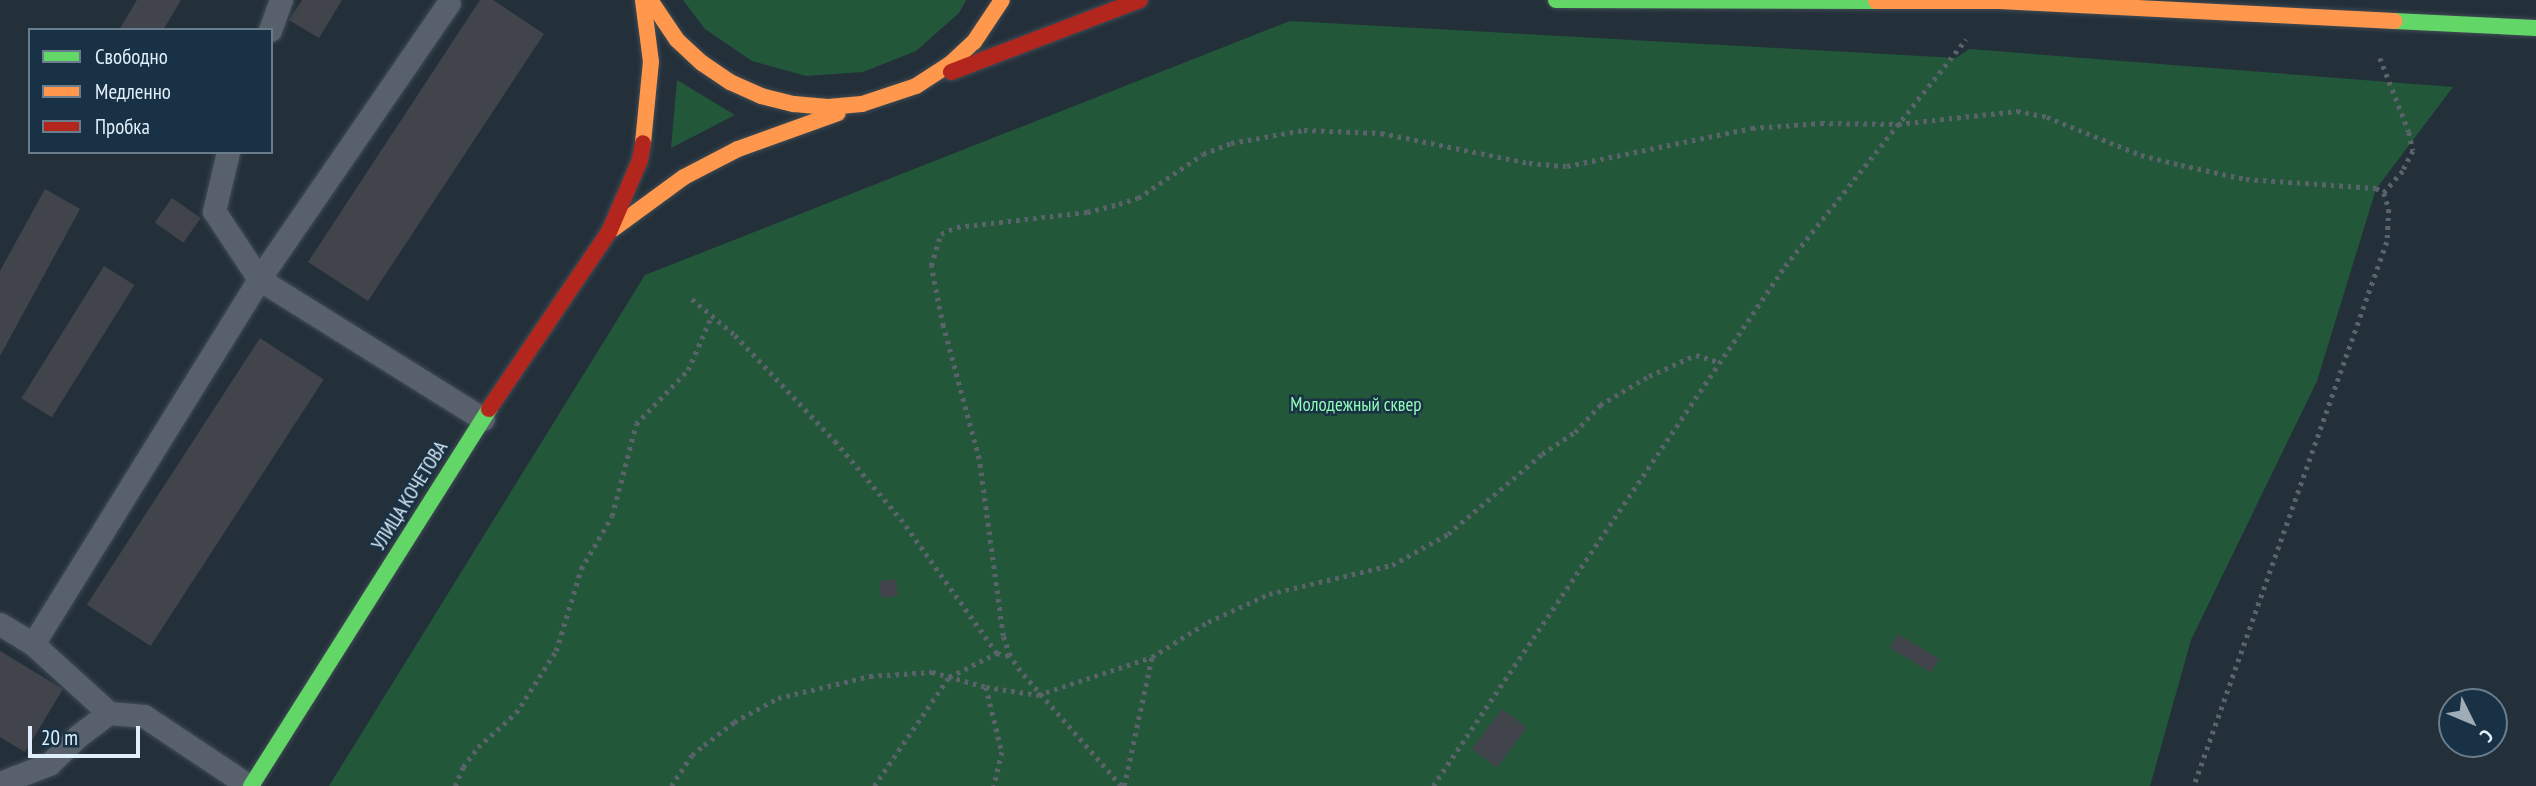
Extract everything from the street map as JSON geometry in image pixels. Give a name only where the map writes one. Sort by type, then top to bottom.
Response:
[{"type":"main road","name":"УЛИЦА КОЧЕТОВА","points":[[250,786],[483,419],[609,232],[640,160],[645,128],[651,62],[643,0]]},
{"type":"main road","points":[[650,0],[677,40],[702,63],[730,82],[761,96],[794,104],[828,107],[862,104],[894,95],[1140,0]]},
{"type":"main road","points":[[916,86],[950,64],[974,42],[1002,0]]},
{"type":"main road","points":[[1556,0],[1998,1],[2536,28]]},
{"type":"main road","name":"УЛИЦА КОЧЕТОВА","points":[[609,232],[684,177],[738,149],[803,124],[894,95]]},
{"type":"lane","points":[[271,28],[281,0]]},
{"type":"lane","points":[[33,644],[259,279],[449,3]]},
{"type":"lane","points":[[228,154],[214,211],[259,279],[483,419]]},
{"type":"lane","points":[[0,624],[33,644],[110,713],[144,716],[250,786]]},
{"type":"lane","points":[[0,783],[48,764],[78,736],[110,713]]},
{"type":"path","points":[[1433,786],[1793,255],[1973,30]]},
{"type":"path","points":[[2378,53],[2409,132],[2413,151],[2403,171],[2384,193]]},
{"type":"path","points":[[1123,786],[1038,695],[1010,656],[1003,636],[979,459],[943,326],[930,266],[941,234],[957,227],[1087,212],[1119,204],[1138,198],[1203,154],[1231,143],[1304,130],[1381,133],[1529,163],[1567,166],[1752,128],[1821,122],[1898,124],[2017,111],[2047,117],[2141,155],[2181,166],[2246,179],[2376,188],[2384,193],[2389,216],[2386,242],[2194,786]]},
{"type":"path","points":[[692,299],[735,335],[787,388],[885,499],[997,653]]},
{"type":"path","points":[[455,786],[463,767],[478,747],[516,713],[556,651],[581,569],[612,516],[636,424],[688,370],[711,317]]},
{"type":"path","points":[[671,786],[698,750],[734,722],[778,698],[870,676],[932,672],[986,687],[1038,695],[1152,657],[1208,622],[1269,594],[1392,565],[1448,534],[1542,454],[1575,432],[1600,405],[1649,376],[1696,355],[1719,362]]},
{"type":"path","points":[[874,786],[949,677],[997,653],[1010,656]]},
{"type":"path","points":[[1123,786],[1152,657]]},
{"type":"path","points":[[986,687],[1002,752],[994,786]]},
{"type":"green space","points":[[683,0],[966,0],[959,13],[916,51],[863,72],[806,76],[752,61],[705,29]]},
{"type":"green space","name":"Молодежный сквер","points":[[1290,21],[1956,58],[1969,49],[2453,87],[2376,189],[2317,381],[2191,640],[2150,786],[329,786],[645,275]]},
{"type":"green space","points":[[677,80],[735,115],[671,148]]},
{"type":"building","points":[[137,0],[181,0],[164,28],[120,28]]},
{"type":"building","points":[[302,0],[342,0],[319,38],[289,20]]},
{"type":"building","points":[[480,0],[493,0],[544,34],[368,301],[308,262]]},
{"type":"building","points":[[45,189],[80,209],[0,356],[0,271]]},
{"type":"building","points":[[172,198],[201,218],[183,243],[155,223]]},
{"type":"building","points":[[104,266],[135,285],[52,417],[21,398]]},
{"type":"building","points":[[260,338],[324,379],[151,646],[87,605]]},
{"type":"building","points":[[896,579],[898,596],[881,598],[879,581]]},
{"type":"building","points":[[1898,634],[1939,659],[1931,672],[1890,648]]},
{"type":"building","points":[[0,651],[63,689],[25,752],[0,737]]},
{"type":"building","points":[[1502,709],[1527,728],[1497,768],[1472,749]]},
{"type":"traffic: fast","points":[[1556,0],[1876,1]]},
{"type":"traffic: fast","points":[[2394,21],[2536,28]]},
{"type":"traffic: fast","points":[[251,786],[489,409]]},
{"type":"traffic: slow","points":[[643,0],[651,62],[643,143]]},
{"type":"traffic: slow","points":[[650,0],[677,40],[702,63],[730,82],[761,96],[794,104],[828,107],[862,104],[916,86],[950,64],[974,42],[1002,0]]},
{"type":"traffic: slow","points":[[1876,1],[1999,1],[2394,21]]},
{"type":"traffic: slow","points":[[613,229],[684,177],[738,149],[838,113]]},
{"type":"traffic: jam","points":[[951,72],[1140,0]]},
{"type":"traffic: jam","points":[[489,409],[609,232],[640,160],[643,143]]}]
